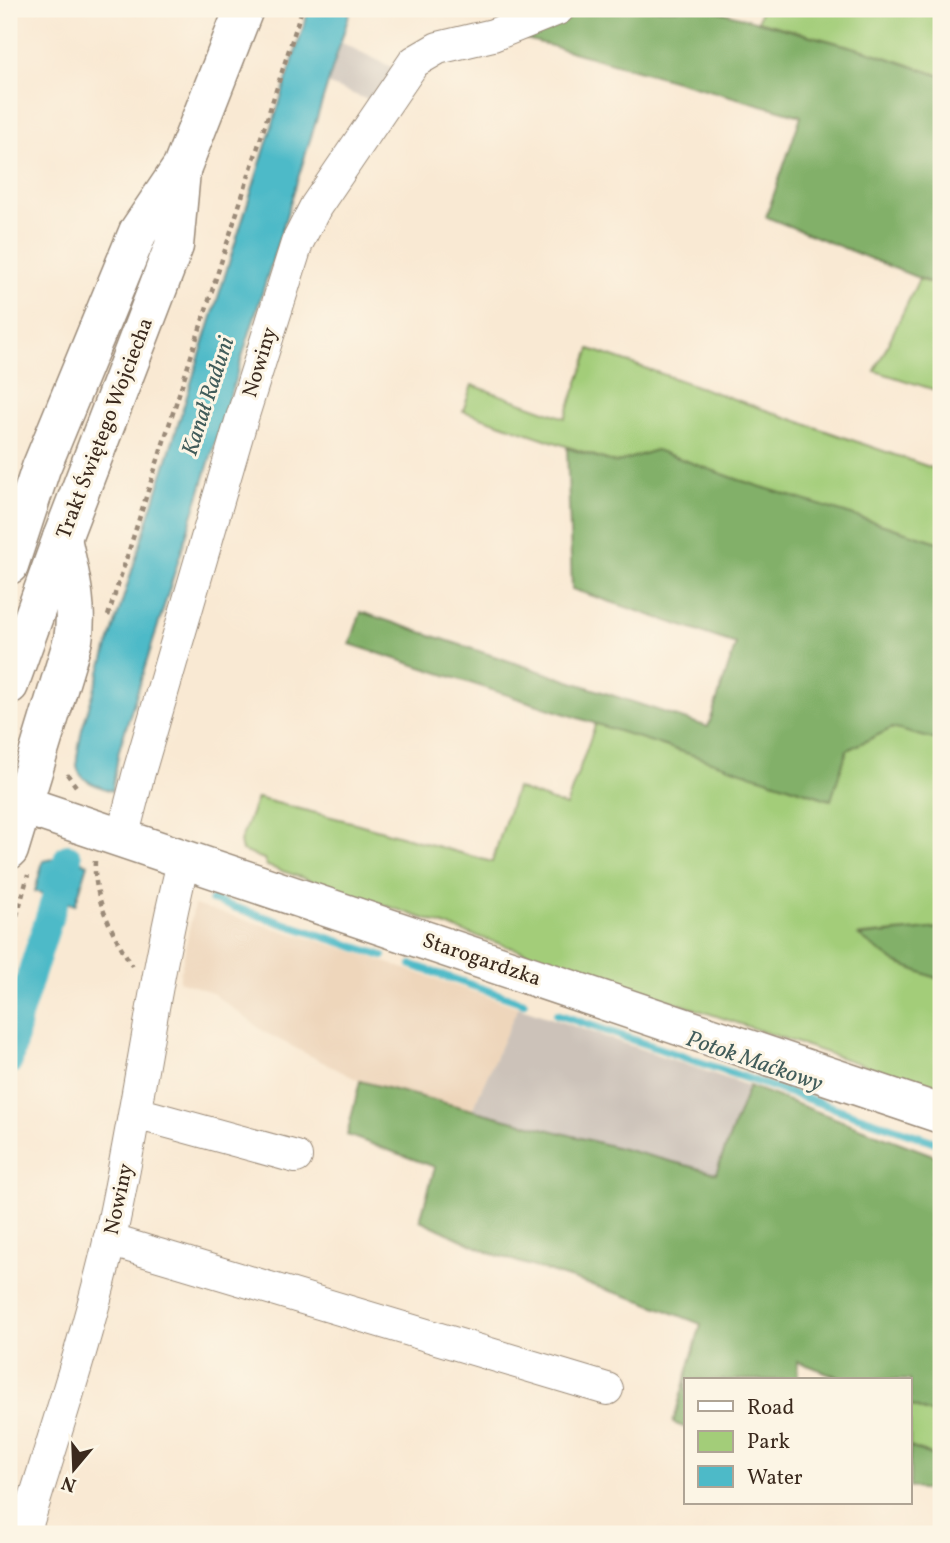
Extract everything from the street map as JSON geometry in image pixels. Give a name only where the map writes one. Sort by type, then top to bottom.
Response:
[{"type":"main road","name":"Trakt Świętego Wojciecha","points":[[9,565],[41,468],[138,232],[182,167],[244,9]]},
{"type":"main road","name":"Trakt Świętego Wojciecha","points":[[9,685],[62,538],[174,246],[182,167]]},
{"type":"main road","points":[[19,860],[23,805],[73,640],[76,621],[62,538],[41,468]]},
{"type":"main road","name":"Starogardzka","points":[[23,805],[108,849],[184,858],[941,1114]]},
{"type":"street","name":"Nowiny","points":[[108,849],[139,772],[250,391],[297,243],[316,205],[414,62],[438,48],[493,35],[558,9]]},
{"type":"street","name":"Nowiny","points":[[24,1534],[89,1324],[109,1240],[184,858]]},
{"type":"street","points":[[136,1113],[296,1157]]},
{"type":"street","points":[[109,1240],[607,1389]]},
{"type":"path","points":[[104,627],[302,9]]},
{"type":"path","points":[[65,768],[72,783],[79,790]]},
{"type":"path","points":[[108,849],[94,880],[107,923],[139,977]]},
{"type":"path","points":[[9,945],[19,860]]},
{"type":"shaded area","points":[[340,42],[400,71],[376,103],[327,84]]},
{"type":"shaded area","points":[[194,905],[349,950],[518,1007],[472,1110],[360,1081],[266,1033],[211,992],[179,981]]},
{"type":"shaded area","points":[[518,1007],[749,1086],[716,1173],[472,1110]]},
{"type":"green space","points":[[587,9],[710,9],[867,51],[941,76],[941,287],[766,217],[801,116],[512,35]]},
{"type":"green space","points":[[761,9],[941,9],[941,76],[867,51],[758,21]]},
{"type":"green space","points":[[919,279],[941,287],[941,392],[875,371]]},
{"type":"green space","points":[[590,349],[941,471],[941,543],[739,480],[656,450],[616,463],[463,411],[472,385],[565,418]]},
{"type":"green space","points":[[567,448],[616,463],[656,450],[739,480],[941,543],[941,741],[892,728],[847,750],[831,800],[350,644],[361,612],[708,727],[736,644],[572,589]]},
{"type":"green space","points":[[596,723],[830,800],[847,750],[892,728],[941,741],[941,928],[860,935],[895,962],[941,980],[941,1091],[267,866],[264,859],[242,851],[240,842],[257,798],[492,862],[516,788],[566,806]]},
{"type":"green space","points":[[941,928],[941,980],[895,962],[859,936]]},
{"type":"green space","points":[[360,1081],[716,1173],[749,1086],[941,1158],[941,1199],[929,1236],[941,1243],[941,1417],[912,1406],[912,1378],[841,1378],[797,1361],[798,1378],[686,1378],[701,1324],[645,1302],[490,1253],[420,1220],[435,1167],[347,1135]]},
{"type":"green space","points":[[684,1384],[684,1427],[673,1423]]},
{"type":"green space","points":[[912,1406],[941,1417],[941,1459],[912,1448]]},
{"type":"green space","points":[[912,1448],[941,1459],[941,1493],[912,1487]]},
{"type":"water","points":[[309,9],[351,9],[119,750],[112,791],[88,781],[78,770],[82,729]]},
{"type":"water","points":[[63,857],[88,864],[75,905],[35,891],[43,861]]},
{"type":"waterway","name":"Kanał Raduni","points":[[9,1061],[18,1016],[68,858]]},
{"type":"waterway","name":"Potok Maćkowy","points":[[212,900],[383,956]]},
{"type":"waterway","name":"Potok Maćkowy","points":[[412,965],[524,1003]]},
{"type":"waterway","name":"Potok Maćkowy","points":[[557,1014],[941,1144]]}]
